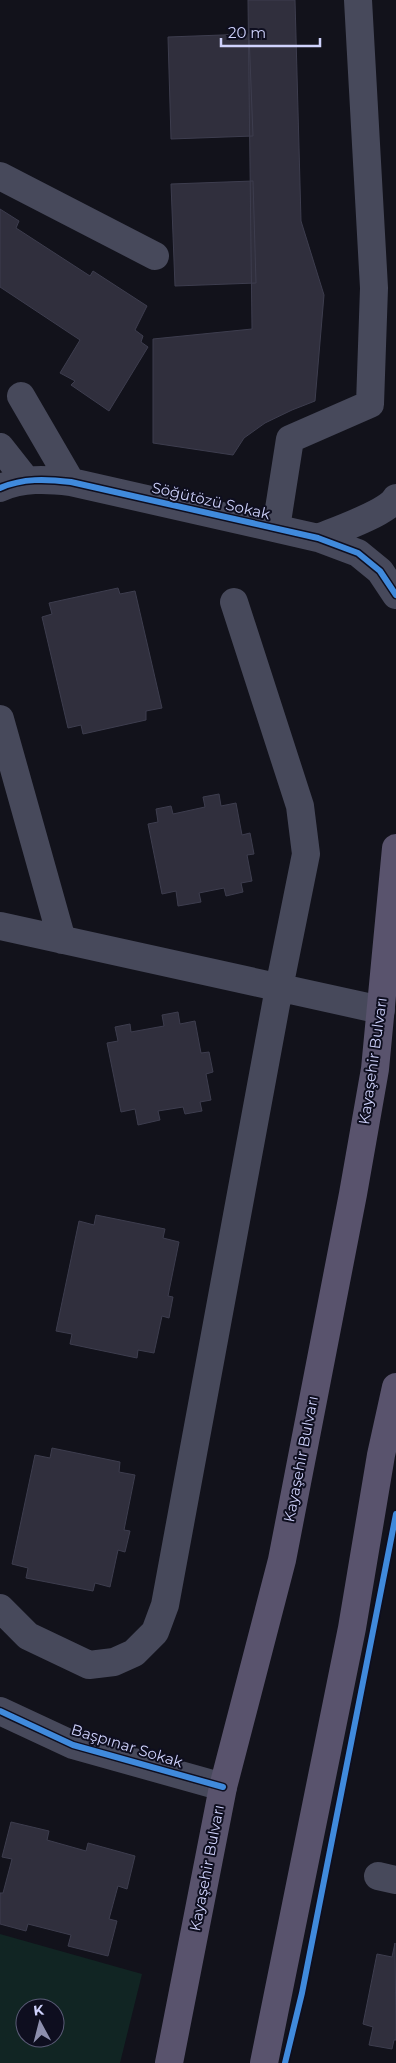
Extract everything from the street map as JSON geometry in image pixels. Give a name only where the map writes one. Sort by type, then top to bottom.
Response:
[{"type":"main road","name":"Kayaşehir Bulvarı","points":[[169,2063],[222,1787],[282,1560],[360,1156],[375,1070],[396,848]]},
{"type":"main road","points":[[381,1010],[386,1051],[396,1066]]},
{"type":"main road","points":[[264,2063],[350,1637],[381,1455],[396,1387]]},
{"type":"street","points":[[276,528],[290,439],[370,404],[374,288],[358,0]]},
{"type":"street","points":[[0,176],[156,256]]},
{"type":"street","points":[[21,396],[71,482]]},
{"type":"street","points":[[0,446],[7,484]]},
{"type":"street","name":"Söğütözü Sokak","points":[[7,484],[71,482],[318,538],[358,553],[380,572],[396,595]]},
{"type":"street","points":[[318,538],[364,519],[393,504],[396,498]]},
{"type":"street","points":[[0,1608],[28,1636],[89,1666],[114,1662],[134,1653],[155,1632],[165,1605],[279,988],[306,854],[300,806],[234,602]]},
{"type":"street","points":[[0,719],[62,940]]},
{"type":"street","points":[[0,926],[381,1010]]},
{"type":"street","name":"Başpınar Sokak","points":[[0,1711],[73,1745],[222,1787]]},
{"type":"green space","points":[[0,1934],[142,1974],[120,2063],[0,2063]]},
{"type":"building","points":[[248,0],[295,0],[301,221],[324,295],[315,401],[265,423],[244,438],[233,455],[153,443],[153,339],[252,329]]},
{"type":"building","points":[[249,34],[253,136],[171,139],[168,37]]},
{"type":"building","points":[[253,181],[256,283],[175,286],[171,184]]},
{"type":"building","points":[[0,209],[19,221],[16,228],[90,276],[93,271],[147,306],[135,330],[143,336],[141,342],[148,347],[109,411],[71,385],[75,381],[60,373],[80,340],[0,287]]},
{"type":"building","points":[[118,588],[120,594],[135,591],[162,708],[146,711],[146,720],[83,734],[81,725],[68,728],[42,617],[52,614],[49,603]]},
{"type":"building","points":[[219,794],[221,806],[236,803],[242,835],[250,833],[254,854],[247,855],[252,881],[241,883],[243,892],[226,896],[224,888],[199,893],[201,902],[178,906],[176,891],[162,894],[148,824],[158,822],[156,809],[171,806],[173,814],[205,807],[203,797]]},
{"type":"building","points":[[178,1012],[180,1024],[195,1021],[201,1053],[209,1052],[213,1072],[206,1074],[211,1100],[200,1102],[202,1111],[185,1114],[183,1107],[158,1111],[160,1120],[138,1125],[135,1109],[121,1112],[107,1043],[118,1041],[115,1027],[130,1024],[131,1032],[164,1026],[162,1015]]},
{"type":"building","points":[[96,1215],[165,1229],[163,1238],[179,1242],[168,1296],[173,1297],[169,1318],[162,1316],[154,1353],[138,1350],[137,1358],[70,1344],[72,1334],[56,1331],[79,1221],[94,1225]]},
{"type":"building","points":[[52,1448],[120,1462],[119,1472],[135,1475],[124,1530],[130,1531],[125,1552],[118,1550],[110,1587],[95,1583],[93,1591],[26,1578],[28,1568],[12,1564],[35,1455],[50,1458]]},
{"type":"building","points":[[11,1822],[49,1831],[47,1840],[86,1851],[88,1843],[135,1856],[127,1889],[118,1886],[109,1919],[117,1921],[108,1956],[68,1946],[71,1935],[28,1924],[26,1931],[0,1924],[0,1893],[3,1893],[12,1859],[2,1857]]},
{"type":"building","points":[[395,1943],[396,2040],[394,2040],[392,2049],[369,2045],[373,2027],[363,2024],[377,1954],[392,1957]]},
{"type":"cycle path","points":[[0,488],[17,482],[35,480],[71,482],[318,538],[358,553],[380,571],[396,595]]},
{"type":"cycle path","points":[[285,2063],[302,1993],[396,1514]]},
{"type":"cycle path","points":[[0,1711],[73,1745],[223,1787]]}]
